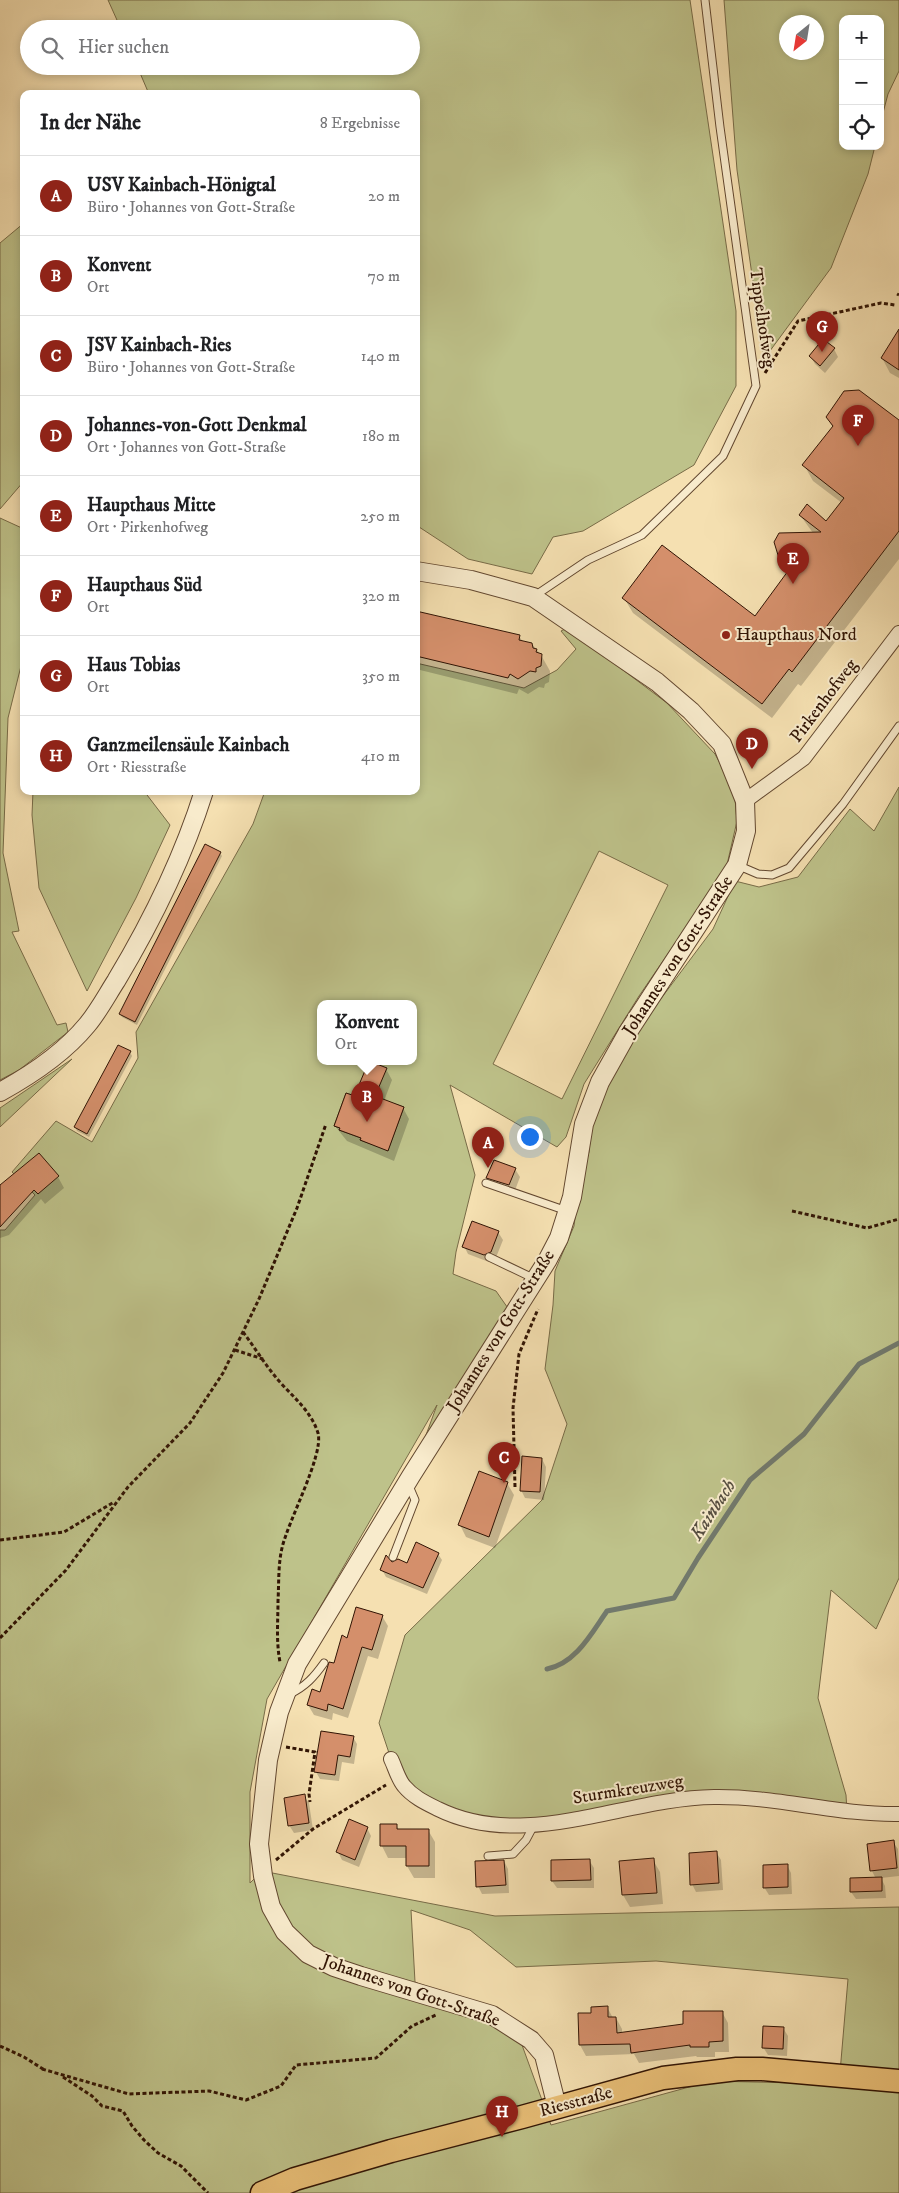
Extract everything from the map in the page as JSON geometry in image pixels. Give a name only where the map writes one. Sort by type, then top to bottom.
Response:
[{"type":"main road","name":"Riesstraße","points":[[262,2193],[295,2180],[391,2151],[663,2078],[737,2069],[817,2072],[899,2080]]},
{"type":"street","name":"Johannes von Gott-Straße","points":[[420,572],[471,580],[533,597],[657,682],[691,711],[722,744],[745,800],[746,831],[737,864],[628,1032],[600,1082],[584,1124],[572,1197],[559,1238],[407,1482],[297,1664],[279,1712],[268,1760],[259,1844],[262,1871],[271,1907],[285,1932],[308,1954],[334,1967],[492,2015],[531,2040],[544,2055],[557,2108]]},
{"type":"street","name":"Pirkenhofweg","points":[[745,800],[804,758],[899,633]]},
{"type":"street","points":[[0,1092],[58,1052],[88,1025],[134,952],[158,906],[194,822],[203,795]]},
{"type":"street","name":"Sturmkreuzweg","points":[[391,1759],[404,1786],[419,1800],[454,1817],[475,1823],[510,1827],[709,1797],[746,1797],[847,1812],[899,1814]]},
{"type":"lane","name":"Tippelhofweg","points":[[533,597],[588,560],[642,535],[723,456],[756,386],[720,127],[705,0]]},
{"type":"lane","points":[[737,864],[758,874],[772,875],[789,868],[843,804],[899,726]]},
{"type":"lane","points":[[486,1184],[568,1211]]},
{"type":"lane","points":[[489,1257],[535,1279]]},
{"type":"lane","points":[[393,1557],[415,1500],[407,1482]]},
{"type":"lane","points":[[285,1696],[302,1688],[315,1676],[324,1662]]},
{"type":"lane","points":[[488,1856],[514,1854],[526,1840],[534,1824]]},
{"type":"path","points":[[756,386],[798,321],[881,303],[895,305]]},
{"type":"path","points":[[0,1638],[66,1570],[117,1501],[190,1423],[223,1373],[235,1350],[297,1208],[326,1124]]},
{"type":"path","points":[[792,1210],[867,1228],[899,1219]]},
{"type":"path","points":[[515,1487],[513,1408],[519,1354],[540,1304]]},
{"type":"path","points":[[243,1332],[279,1381],[309,1412],[318,1434],[317,1450],[309,1477],[291,1518],[281,1548],[276,1635]]},
{"type":"path","points":[[235,1350],[263,1360]]},
{"type":"path","points":[[0,1540],[64,1532],[117,1501]]},
{"type":"path","points":[[272,1744],[315,1752],[309,1794],[310,1802]]},
{"type":"path","points":[[262,1871],[313,1829],[400,1777]]},
{"type":"path","points":[[42,2069],[129,2094],[209,2091],[246,2100],[282,2086],[296,2065],[376,2058],[412,2026],[459,2006]]},
{"type":"path","points":[[0,2046],[24,2057],[42,2069],[65,2077],[92,2096],[102,2106],[123,2111],[132,2126],[144,2140],[158,2153],[181,2166],[208,2193]]},
{"type":"green space","points":[[108,0],[690,0],[736,311],[736,386],[694,465],[583,531],[553,537],[532,574],[468,559],[420,528],[420,90],[147,90],[141,75],[420,75],[420,20],[117,20]]},
{"type":"green space","points":[[724,0],[899,0],[899,71],[888,94],[884,109],[884,15],[839,15],[839,150],[874,150],[868,174],[831,268],[764,359],[737,170]]},
{"type":"green space","points":[[20,226],[20,486],[0,509],[0,243]]},
{"type":"green space","points":[[0,518],[20,527],[20,670],[8,718],[3,853],[19,931],[12,932],[57,1025],[66,1023],[68,1032],[19,1070],[0,1080]]},
{"type":"green space","points":[[567,628],[667,703],[715,754],[730,782],[735,799],[737,821],[726,869],[639,996],[584,1084],[566,1137],[557,1147],[450,1085],[475,1175],[456,1252],[453,1274],[496,1291],[512,1314],[411,1476],[437,1405],[267,1699],[250,1792],[250,1883],[262,1871],[495,1916],[899,1907],[899,2193],[0,2193],[0,1230],[5,1230],[35,1195],[12,1172],[56,1121],[92,1142],[138,1058],[136,1032],[253,824],[264,795],[420,795],[420,664],[524,688],[557,670],[576,649],[561,631]],"holes":[[[599,851],[668,885],[562,1099],[493,1064]],[[353,1091],[404,1107],[388,1150],[360,1140],[361,1138],[339,1130],[340,1128],[334,1126],[346,1093],[352,1095]],[[411,1910],[470,1930],[516,1967],[656,1961],[848,1979],[839,2084],[711,2081],[551,2125],[522,2045],[492,2015],[415,1982]]]},
{"type":"green space","points":[[899,787],[899,1578],[876,1629],[831,1590],[818,1698],[846,1795],[847,1812],[746,1797],[510,1827],[419,1800],[391,1759],[379,1723],[405,1635],[542,1500],[567,1424],[545,1369],[555,1271],[574,1226],[579,1185],[589,1152],[591,1126],[607,1082],[648,1016],[713,929],[735,881],[759,887],[798,877],[850,809],[874,831]]},
{"type":"green space","points":[[33,795],[147,795],[170,825],[136,898],[87,991],[39,888],[32,815]]},
{"type":"green space","points":[[72,1059],[0,1127],[0,1108]]},
{"type":"building","points":[[899,329],[899,370],[881,358]]},
{"type":"building","points":[[823,339],[835,348],[820,366],[809,356]]},
{"type":"building","points":[[859,390],[899,420],[899,531],[792,672],[789,669],[762,704],[622,598],[662,545],[755,616],[788,571],[781,565],[774,542],[779,533],[821,532],[799,515],[807,504],[826,521],[844,498],[802,465],[833,426],[826,417],[844,391]]},
{"type":"building","points":[[420,612],[520,635],[519,640],[532,643],[533,648],[537,649],[536,652],[542,654],[541,666],[536,668],[536,672],[530,671],[518,679],[510,674],[508,678],[420,657]]},
{"type":"building","points":[[205,844],[221,852],[135,1022],[119,1014]]},
{"type":"building","points":[[118,1045],[131,1051],[87,1134],[74,1127]]},
{"type":"building","points":[[367,1065],[379,1065],[387,1068],[375,1096],[404,1107],[388,1151],[360,1140],[361,1138],[339,1130],[340,1128],[334,1126],[346,1093],[352,1095],[353,1091],[356,1092]]},
{"type":"building","points":[[39,1153],[59,1176],[38,1194],[34,1190],[0,1227],[0,1185]]},
{"type":"building","points":[[494,1160],[516,1168],[509,1185],[486,1178]]},
{"type":"building","points":[[472,1221],[499,1231],[491,1252],[484,1255],[462,1247]]},
{"type":"building","points":[[522,1456],[542,1458],[540,1492],[520,1491]]},
{"type":"building","points":[[479,1471],[508,1482],[489,1537],[458,1525]]},
{"type":"building","points":[[416,1542],[439,1553],[423,1588],[380,1570],[386,1555],[392,1562],[398,1559],[407,1563]]},
{"type":"building","points":[[356,1607],[383,1615],[372,1650],[362,1647],[343,1709],[328,1704],[327,1711],[307,1705],[312,1689],[320,1692],[329,1662],[334,1663],[342,1635],[347,1638]]},
{"type":"building","points":[[321,1731],[354,1736],[350,1757],[338,1755],[335,1775],[314,1772]]},
{"type":"building","points":[[305,1794],[309,1823],[288,1826],[284,1798]]},
{"type":"building","points":[[349,1819],[368,1827],[355,1860],[336,1852]]},
{"type":"building","points":[[380,1824],[397,1824],[397,1829],[429,1829],[429,1866],[406,1866],[406,1846],[380,1846]]},
{"type":"building","points":[[894,1840],[897,1868],[870,1871],[867,1844]]},
{"type":"building","points":[[717,1851],[719,1883],[690,1885],[689,1853]]},
{"type":"building","points":[[654,1858],[657,1893],[622,1895],[619,1861]]},
{"type":"building","points":[[590,1859],[591,1880],[551,1881],[551,1860]]},
{"type":"building","points":[[504,1860],[506,1885],[476,1887],[475,1861]]},
{"type":"building","points":[[788,1864],[788,1887],[763,1888],[763,1865]]},
{"type":"building","points":[[882,1877],[882,1891],[850,1892],[850,1878]]},
{"type":"building","points":[[608,2006],[608,2017],[616,2017],[617,2033],[683,2024],[683,2011],[723,2011],[723,2041],[709,2042],[709,2047],[690,2047],[690,2045],[631,2053],[630,2044],[579,2045],[578,2013],[591,2013],[591,2007]]},
{"type":"building","points":[[763,2026],[784,2027],[783,2049],[762,2048]]},
{"type":"waterway","name":"Kainbach","points":[[547,1669],[557,1666],[575,1654],[589,1638],[607,1611],[674,1598],[750,1480],[804,1434],[859,1364],[899,1343]]},
{"type":"place","name":"Haus Tobias","points":[[822,352]]},
{"type":"place","name":"Haupthaus Süd","points":[[858,446]]},
{"type":"place","name":"Haupthaus Mitte","points":[[793,584]]},
{"type":"place","name":"Haupthaus Nord","points":[[726,635]]},
{"type":"place","name":"Johannes-von-Gott Denkmal","points":[[752,769]]},
{"type":"place","name":"Konvent","points":[[367,1122]]},
{"type":"place","name":"USV Kainbach-Hönigtal","points":[[488,1168]]},
{"type":"place","name":"JSV Kainbach-Ries","points":[[504,1483]]},
{"type":"place","name":"Ganzmeilensäule Kainbach","points":[[502,2137]]}]
